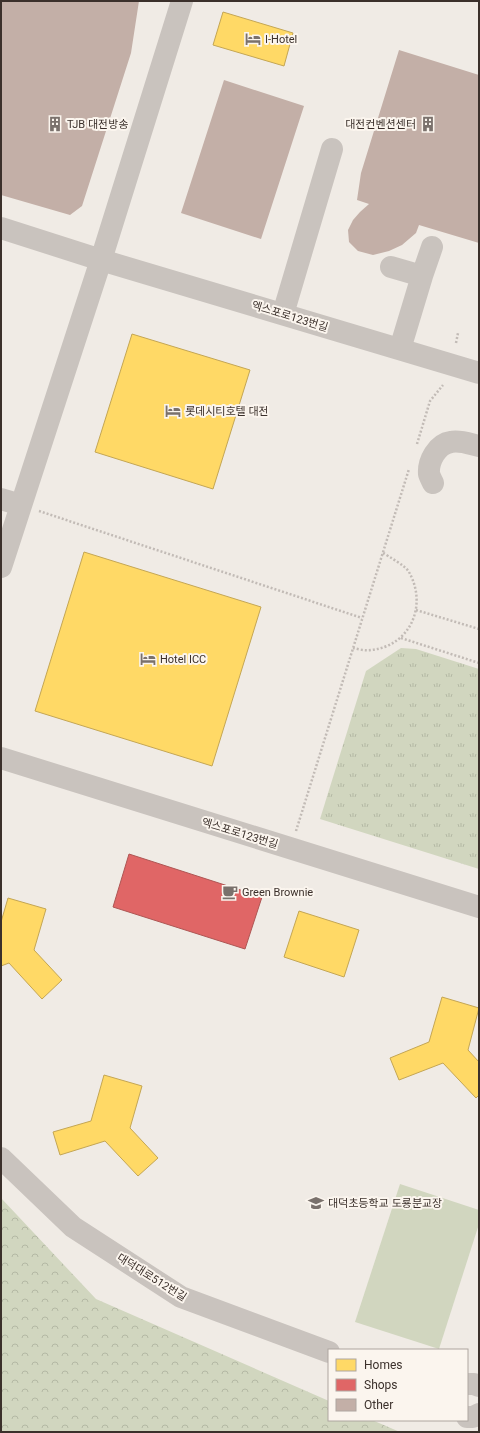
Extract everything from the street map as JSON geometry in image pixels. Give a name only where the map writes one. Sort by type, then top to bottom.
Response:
[{"type":"street","points":[[1,567],[101,260],[182,1]]},
{"type":"street","points":[[283,314],[332,149]]},
{"type":"street","name":"엑스포로123번길","points":[[1,228],[101,260],[479,373]]},
{"type":"street","points":[[400,349],[432,247]]},
{"type":"street","points":[[391,267],[422,276]]},
{"type":"street","points":[[433,483],[429,475],[430,465],[433,455],[440,448],[449,442],[463,442],[479,446]]},
{"type":"street","points":[[1,498],[21,505]]},
{"type":"street","name":"엑스포로123번길","points":[[1,758],[479,907]]},
{"type":"street","name":"대덕대로512번길","points":[[1,1158],[73,1227],[181,1297],[328,1352]]},
{"type":"street","points":[[468,1384],[479,1386]]},
{"type":"street","points":[[468,1417],[473,1417],[479,1414]]},
{"type":"path","points":[[456,343],[458,333]]},
{"type":"path","points":[[416,445],[430,401],[443,385]]},
{"type":"path","points":[[296,834],[409,468]]},
{"type":"path","points":[[21,505],[362,618]]},
{"type":"path","points":[[353,648],[369,651],[385,647],[401,638],[407,632],[414,618],[417,601],[414,585],[409,571],[382,552]]},
{"type":"path","points":[[416,610],[479,629]]},
{"type":"path","points":[[401,638],[479,663]]},
{"type":"green space","points":[[401,648],[416,649],[479,669],[479,869],[320,819],[366,671]]},
{"type":"green space","points":[[400,1184],[479,1210],[479,1224],[439,1349],[355,1322]]},
{"type":"green space","points":[[1,1198],[96,1299],[328,1401],[328,1421],[374,1421],[400,1432],[1,1432]]},
{"type":"building: Homes","name":"I-Hotel","points":[[223,12],[293,33],[284,66],[213,45]]},
{"type":"building: Homes","name":"롯데시티호텔 대전","points":[[132,334],[250,370],[213,489],[95,452]]},
{"type":"building: Homes","name":"Hotel ICC","points":[[84,552],[261,607],[212,766],[35,711]]},
{"type":"building: Homes","points":[[8,898],[46,909],[34,950],[62,980],[42,999],[9,963],[1,966],[1,922]]},
{"type":"building: Homes","points":[[299,911],[359,930],[344,977],[284,957]]},
{"type":"building: Homes","points":[[442,997],[479,1008],[468,1050],[479,1062],[479,1095],[476,1098],[443,1063],[399,1080],[390,1058],[429,1042]]},
{"type":"building: Homes","points":[[104,1075],[142,1086],[130,1128],[158,1158],[138,1176],[105,1141],[60,1155],[53,1132],[91,1121]]},
{"type":"building: Shops","points":[[129,854],[262,897],[245,949],[113,907]]},
{"type":"building: Other","name":"TJB 대전방송","points":[[1,1],[139,1],[131,53],[82,206],[70,215],[1,195]]},
{"type":"building: Other","name":"대전컨벤션센터","points":[[399,50],[479,75],[479,243],[419,225],[416,233],[402,245],[389,251],[373,255],[358,251],[349,242],[348,230],[353,220],[369,204],[357,200],[361,173]]},
{"type":"building: Other","points":[[224,80],[304,106],[261,239],[181,213]]},
{"type":"place","name":"I-Hotel","points":[[253,39]]},
{"type":"place","name":"TJB 대전방송","points":[[55,124]]},
{"type":"place","name":"대전컨벤션센터","points":[[428,124]]},
{"type":"place","name":"롯데시티호텔 대전","points":[[173,411]]},
{"type":"place","name":"Hotel ICC","points":[[148,659]]},
{"type":"place","name":"Green Brownie","points":[[230,892]]},
{"type":"place","name":"대덕초등학교 도룡분교장","points":[[316,1203]]}]
